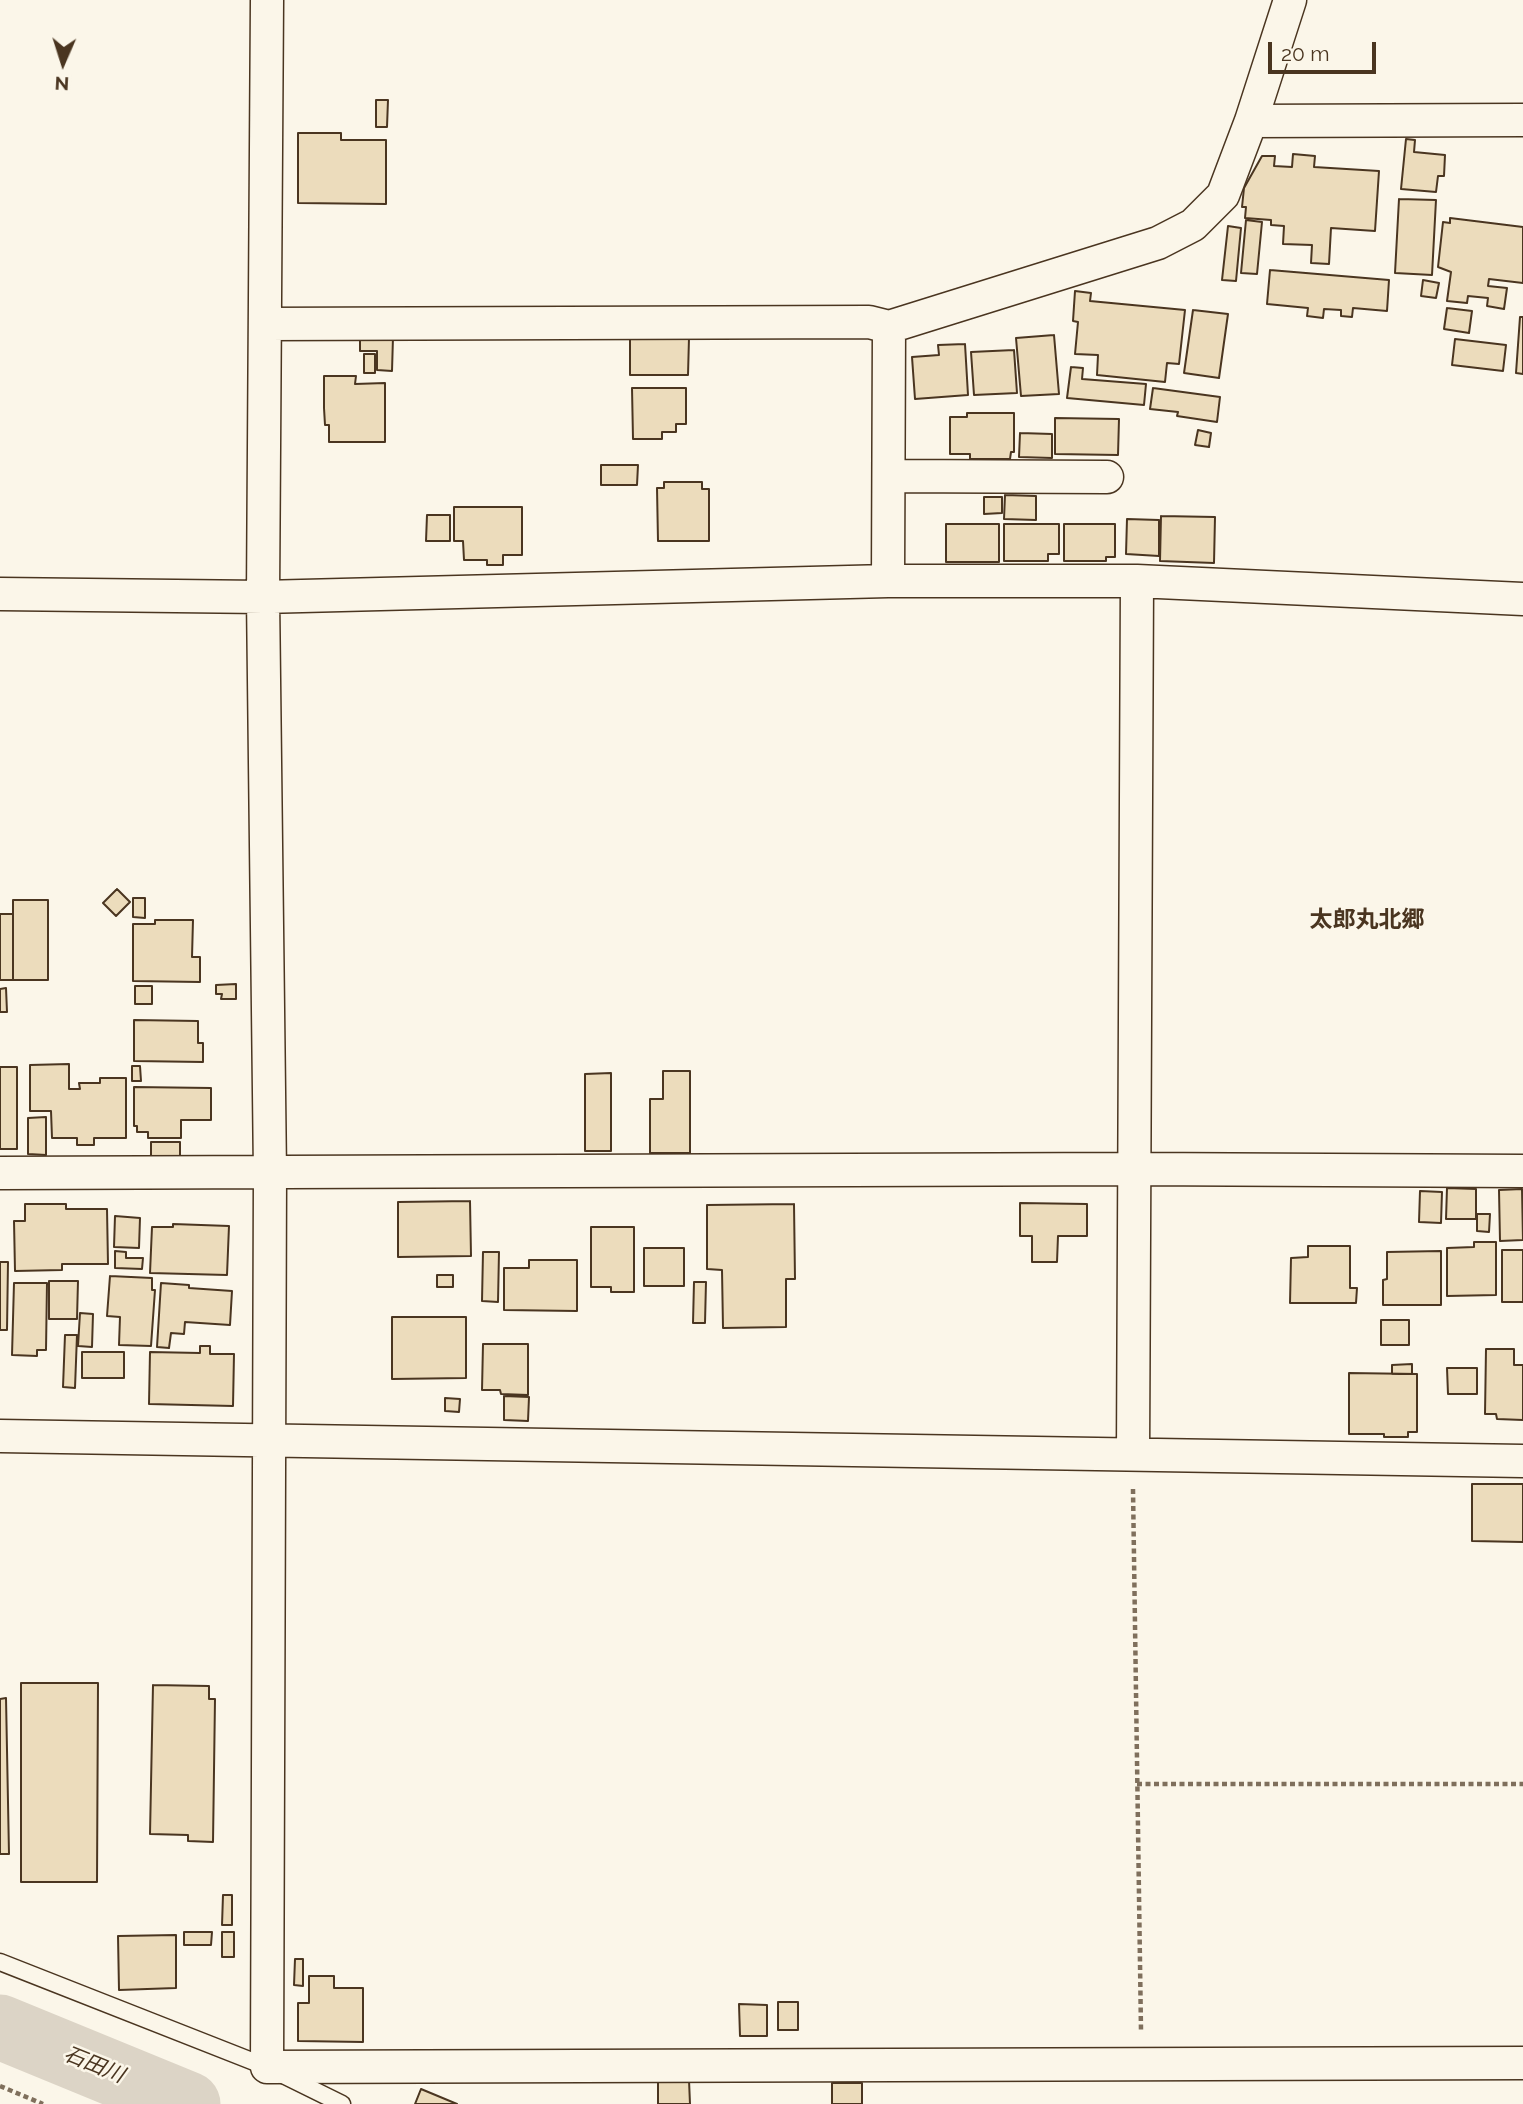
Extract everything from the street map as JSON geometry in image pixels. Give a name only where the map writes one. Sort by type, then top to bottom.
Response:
[{"type":"street","points":[[267,0],[263,597],[270,1174],[267,2067],[1523,2063]]},
{"type":"street","points":[[265,324],[869,322],[889,327],[1158,243],[1193,225],[1223,195],[1251,121],[1290,0]]},
{"type":"street","points":[[1251,121],[1523,120]]},
{"type":"street","points":[[888,581],[889,327]]},
{"type":"street","points":[[889,476],[1107,477]]},
{"type":"street","points":[[0,594],[263,597],[888,581],[1137,581],[1523,599]]},
{"type":"street","points":[[1133,1454],[1137,581]]},
{"type":"street","points":[[0,1173],[270,1174],[1135,1168],[1523,1171]]},
{"type":"street","points":[[0,1436],[1523,1461]]},
{"type":"lane","points":[[0,1962],[267,2067],[342,2104]]},
{"type":"path","points":[[1133,1454],[1141,2066]]},
{"type":"path","points":[[1137,1784],[1523,1784]]},
{"type":"path","points":[[0,2086],[43,2104]]},
{"type":"building","points":[[376,100],[388,100],[387,127],[376,127]]},
{"type":"building","points":[[298,133],[341,133],[341,140],[386,140],[386,204],[298,203]]},
{"type":"building","points":[[1406,139],[1415,140],[1414,152],[1445,155],[1444,176],[1438,176],[1436,192],[1401,189]]},
{"type":"building","points":[[1293,154],[1315,156],[1314,167],[1379,171],[1375,231],[1331,228],[1329,264],[1311,263],[1312,245],[1283,244],[1284,226],[1271,225],[1271,220],[1245,218],[1246,207],[1242,207],[1244,188],[1262,156],[1275,156],[1274,166],[1292,167]]},
{"type":"building","points":[[1399,199],[1436,200],[1432,275],[1395,273]]},
{"type":"building","points":[[1450,218],[1523,227],[1523,283],[1489,279],[1488,286],[1507,288],[1504,309],[1487,306],[1488,298],[1468,296],[1467,303],[1447,301],[1451,272],[1438,267],[1443,222],[1450,223]]},
{"type":"building","points":[[1246,220],[1262,222],[1257,274],[1241,273]]},
{"type":"building","points":[[1228,226],[1241,228],[1236,281],[1222,280]]},
{"type":"building","points":[[1270,270],[1389,280],[1387,311],[1353,308],[1352,317],[1341,316],[1341,310],[1324,309],[1323,318],[1307,316],[1308,308],[1267,304]]},
{"type":"building","points":[[1423,280],[1439,283],[1436,298],[1421,296]]},
{"type":"building","points":[[1075,291],[1091,293],[1090,301],[1185,310],[1179,364],[1167,363],[1165,382],[1097,375],[1098,355],[1075,354],[1078,322],[1073,321]]},
{"type":"building","points":[[1447,308],[1472,311],[1469,333],[1444,329]]},
{"type":"building","points":[[1193,310],[1228,314],[1219,378],[1184,373]]},
{"type":"building","points":[[1520,317],[1523,317],[1523,374],[1516,373]]},
{"type":"building","points":[[1054,335],[1059,394],[1021,396],[1016,338]]},
{"type":"building","points":[[360,337],[393,337],[392,371],[377,370],[377,351],[360,351]]},
{"type":"building","points":[[630,338],[689,338],[688,375],[630,375]]},
{"type":"building","points":[[1455,339],[1506,345],[1503,371],[1452,365]]},
{"type":"building","points":[[965,344],[968,395],[915,399],[912,357],[939,355],[938,345]]},
{"type":"building","points":[[1014,350],[1017,393],[974,395],[971,352]]},
{"type":"building","points":[[364,354],[375,354],[375,373],[364,373]]},
{"type":"building","points":[[1071,367],[1083,368],[1082,379],[1146,384],[1144,405],[1067,398]]},
{"type":"building","points":[[324,376],[356,376],[355,384],[385,383],[385,442],[329,442],[329,425],[325,425]]},
{"type":"building","points":[[632,388],[686,388],[686,424],[676,424],[676,432],[662,432],[662,439],[633,439]]},
{"type":"building","points":[[1153,388],[1220,397],[1217,422],[1177,416],[1178,412],[1150,409]]},
{"type":"building","points":[[967,413],[1014,413],[1014,452],[1011,452],[1010,459],[970,459],[970,454],[950,454],[950,417],[967,417]]},
{"type":"building","points":[[1055,418],[1119,419],[1118,455],[1055,454]]},
{"type":"building","points":[[1198,430],[1211,433],[1209,447],[1195,445]]},
{"type":"building","points":[[1020,433],[1052,434],[1052,458],[1019,457]]},
{"type":"building","points":[[601,465],[638,465],[637,485],[601,485]]},
{"type":"building","points":[[664,482],[702,482],[702,489],[709,489],[709,541],[658,541],[657,488],[664,488]]},
{"type":"building","points":[[1005,495],[1036,496],[1036,520],[1004,519]]},
{"type":"building","points":[[984,497],[1002,497],[1002,513],[984,514]]},
{"type":"building","points":[[454,507],[522,507],[522,555],[503,555],[503,565],[487,565],[487,560],[464,560],[463,541],[454,541]]},
{"type":"building","points":[[427,515],[450,515],[450,541],[426,541]]},
{"type":"building","points":[[1161,516],[1215,517],[1214,563],[1160,561]]},
{"type":"building","points":[[1127,519],[1159,520],[1159,556],[1126,554]]},
{"type":"building","points":[[946,524],[999,524],[999,562],[946,562]]},
{"type":"building","points":[[1004,524],[1059,524],[1059,554],[1048,554],[1048,561],[1004,561]]},
{"type":"building","points":[[1064,524],[1115,524],[1115,557],[1106,557],[1106,561],[1064,561]]},
{"type":"building","points":[[117,889],[130,902],[116,916],[103,903]]},
{"type":"building","points":[[133,898],[145,898],[145,918],[133,917]]},
{"type":"building","points":[[13,900],[48,900],[48,980],[13,980]]},
{"type":"building","points":[[0,914],[13,914],[13,980],[0,980]]},
{"type":"building","points":[[155,920],[193,920],[192,957],[200,957],[200,982],[133,981],[133,924],[155,924]]},
{"type":"building","points":[[236,984],[236,999],[221,999],[222,994],[216,994],[216,985]]},
{"type":"building","points":[[135,986],[152,986],[152,1004],[135,1004]]},
{"type":"building","points":[[6,988],[7,1012],[0,1012],[0,989]]},
{"type":"building","points":[[134,1020],[198,1021],[198,1043],[203,1043],[203,1062],[134,1061]]},
{"type":"building","points":[[69,1064],[69,1089],[80,1089],[79,1083],[100,1083],[100,1078],[126,1078],[126,1138],[94,1138],[94,1145],[77,1145],[77,1138],[52,1138],[51,1111],[30,1111],[30,1065]]},
{"type":"building","points":[[132,1066],[140,1066],[141,1081],[132,1081]]},
{"type":"building","points":[[0,1067],[17,1067],[17,1149],[0,1149]]},
{"type":"building","points":[[663,1071],[690,1071],[690,1153],[650,1153],[650,1099],[663,1099]]},
{"type":"building","points":[[611,1073],[611,1151],[585,1151],[585,1074]]},
{"type":"building","points":[[134,1087],[211,1088],[211,1120],[181,1120],[181,1138],[148,1138],[148,1132],[137,1132],[137,1126],[134,1126]]},
{"type":"building","points":[[46,1117],[46,1155],[28,1154],[28,1118]]},
{"type":"building","points":[[151,1142],[180,1142],[180,1156],[151,1156]]},
{"type":"building","points":[[1447,1188],[1476,1189],[1476,1219],[1446,1219]]},
{"type":"building","points":[[1522,1189],[1523,1240],[1500,1241],[1499,1190]]},
{"type":"building","points":[[1420,1191],[1442,1192],[1441,1223],[1419,1222]]},
{"type":"building","points":[[470,1201],[471,1256],[398,1257],[398,1202]]},
{"type":"building","points":[[1020,1203],[1087,1204],[1087,1236],[1058,1236],[1057,1262],[1032,1262],[1032,1236],[1020,1236]]},
{"type":"building","points":[[25,1204],[66,1204],[66,1209],[107,1209],[108,1264],[62,1264],[62,1270],[15,1271],[14,1221],[25,1221]]},
{"type":"building","points":[[794,1204],[795,1279],[786,1279],[786,1327],[723,1328],[722,1270],[707,1269],[707,1205]]},
{"type":"building","points":[[1477,1214],[1490,1214],[1489,1232],[1477,1231]]},
{"type":"building","points":[[115,1216],[140,1218],[139,1248],[114,1247]]},
{"type":"building","points":[[173,1224],[229,1226],[227,1275],[150,1273],[152,1227],[173,1227]]},
{"type":"building","points":[[591,1227],[634,1227],[634,1292],[611,1292],[611,1287],[591,1287]]},
{"type":"building","points":[[1474,1242],[1496,1242],[1496,1295],[1447,1296],[1447,1248],[1474,1247]]},
{"type":"building","points":[[1308,1246],[1350,1246],[1350,1288],[1357,1288],[1356,1303],[1290,1303],[1291,1258],[1308,1257]]},
{"type":"building","points":[[644,1248],[684,1248],[684,1286],[644,1286]]},
{"type":"building","points":[[1502,1250],[1523,1250],[1523,1302],[1502,1302]]},
{"type":"building","points":[[115,1251],[126,1252],[126,1258],[143,1258],[142,1269],[115,1268]]},
{"type":"building","points":[[1441,1251],[1441,1305],[1383,1305],[1387,1252]]},
{"type":"building","points":[[483,1252],[499,1252],[498,1302],[482,1301]]},
{"type":"building","points":[[529,1260],[577,1260],[577,1311],[504,1310],[504,1268],[529,1268]]},
{"type":"building","points":[[0,1262],[8,1262],[7,1330],[0,1330]]},
{"type":"building","points":[[437,1275],[453,1275],[453,1287],[437,1287]]},
{"type":"building","points":[[110,1276],[152,1278],[152,1290],[155,1290],[151,1346],[119,1345],[120,1317],[107,1316]]},
{"type":"building","points":[[49,1281],[78,1281],[77,1319],[49,1319]]},
{"type":"building","points":[[694,1282],[706,1282],[705,1323],[693,1323]]},
{"type":"building","points":[[14,1283],[47,1283],[46,1350],[37,1350],[37,1356],[12,1355]]},
{"type":"building","points":[[161,1283],[232,1291],[230,1325],[185,1322],[184,1334],[171,1333],[169,1348],[157,1347]]},
{"type":"building","points":[[80,1313],[93,1314],[92,1347],[78,1346]]},
{"type":"building","points":[[392,1317],[466,1317],[466,1378],[392,1379]]},
{"type":"building","points":[[1381,1320],[1409,1320],[1409,1345],[1381,1345]]},
{"type":"building","points":[[65,1335],[77,1335],[75,1388],[63,1387]]},
{"type":"building","points":[[483,1344],[528,1344],[528,1395],[482,1390]]},
{"type":"building","points":[[200,1346],[210,1346],[210,1354],[234,1354],[233,1406],[149,1404],[150,1352],[200,1353]]},
{"type":"building","points":[[1486,1349],[1514,1349],[1514,1365],[1523,1365],[1523,1420],[1497,1419],[1496,1414],[1485,1414]]},
{"type":"building","points":[[82,1352],[124,1352],[124,1378],[82,1378]]},
{"type":"building","points":[[1412,1364],[1412,1374],[1392,1374],[1392,1365]]},
{"type":"building","points":[[1447,1368],[1477,1368],[1477,1394],[1448,1394]]},
{"type":"building","points":[[1349,1373],[1417,1374],[1417,1432],[1408,1432],[1408,1437],[1349,1434]]},
{"type":"building","points":[[504,1396],[529,1397],[528,1421],[504,1420]]},
{"type":"building","points":[[445,1398],[460,1399],[459,1412],[445,1411]]},
{"type":"building","points":[[1472,1484],[1523,1484],[1523,1542],[1472,1541]]},
{"type":"building","points":[[21,1683],[98,1683],[97,1882],[21,1882]]},
{"type":"building","points":[[153,1685],[209,1686],[209,1699],[215,1699],[213,1842],[188,1841],[188,1835],[150,1834]]},
{"type":"building","points":[[6,1698],[9,1854],[0,1854],[0,1699]]},
{"type":"building","points":[[223,1895],[232,1895],[232,1925],[222,1925]]},
{"type":"building","points":[[184,1932],[212,1932],[211,1945],[184,1945]]},
{"type":"building","points":[[222,1932],[234,1932],[234,1957],[222,1957]]},
{"type":"building","points":[[176,1935],[176,1988],[119,1990],[118,1936]]},
{"type":"building","points":[[295,1959],[303,1959],[303,1986],[294,1985]]},
{"type":"building","points":[[309,1976],[334,1976],[334,1988],[363,1988],[363,2042],[298,2041],[298,2003],[309,2003]]},
{"type":"building","points":[[778,2002],[798,2002],[798,2030],[778,2030]]},
{"type":"building","points":[[739,2004],[767,2005],[767,2036],[740,2036]]},
{"type":"building","points":[[658,2080],[689,2080],[690,2104],[658,2104]]},
{"type":"building","points":[[832,2083],[862,2083],[862,2104],[832,2104]]},
{"type":"building","points":[[421,2089],[457,2104],[415,2104]]},
{"type":"waterway","name":"石田川","points":[[0,2027],[188,2104]]},
{"type":"district","name":"太郎丸北郷","points":[[1367,920]]}]
